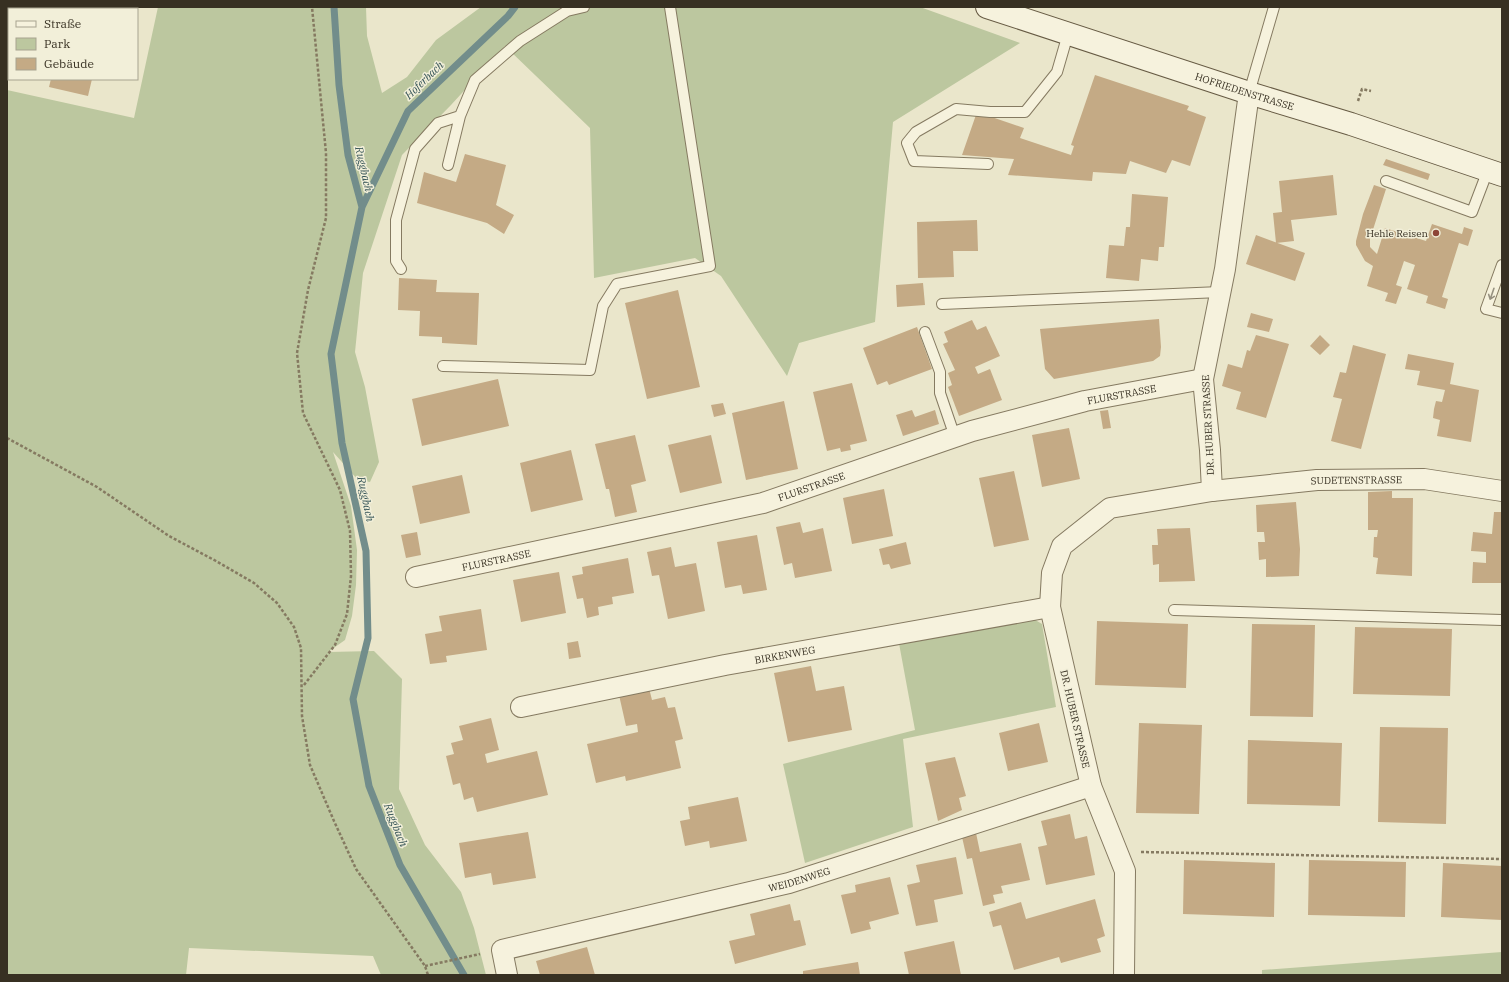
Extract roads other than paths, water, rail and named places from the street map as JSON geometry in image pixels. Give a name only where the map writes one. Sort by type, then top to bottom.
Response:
[{"type":"main road","name":"HOFRIEDENSTRASSE","points":[[987,7],[1249,94],[1351,124],[1495,172]]},
{"type":"street","name":"DR. HUBER STRASSE","points":[[1124,975],[1125,871],[1091,786],[1050,607],[1052,573],[1062,546],[1110,508],[1212,491],[1210,450],[1203,379],[1225,269],[1249,94]]},
{"type":"street","name":"FLURSTRASSE","points":[[416,577],[763,503],[972,431],[1085,401],[1203,379]]},
{"type":"street","name":"SUDETENSTRASSE","points":[[1212,491],[1317,480],[1424,479],[1502,490]]},
{"type":"street","name":"BIRKENWEG","points":[[520,707],[725,665],[1050,607]]},
{"type":"street","name":"WEIDENWEG","points":[[507,975],[502,950],[789,883],[1091,786]]},
{"type":"lane","points":[[448,165],[460,116],[475,80],[520,41],[568,11],[584,7]]},
{"type":"lane","points":[[443,366],[590,370],[603,306],[617,284],[710,266],[670,7]]},
{"type":"lane","points":[[1249,94],[1274,7]]},
{"type":"lane","points":[[988,164],[914,161],[906,143],[916,132],[956,109],[990,112],[1025,112],[1057,72],[1068,34]]},
{"type":"lane","points":[[401,269],[396,261],[396,220],[415,149],[438,123],[460,116]]},
{"type":"lane","points":[[1386,181],[1472,212],[1495,172]]},
{"type":"lane","points":[[1502,265],[1486,309],[1502,313]]},
{"type":"lane","points":[[942,304],[1220,292]]},
{"type":"lane","points":[[925,332],[940,372],[940,393],[955,437]]},
{"type":"lane","points":[[1174,610],[1502,620]]},
{"type":"waterway","name":"Ruggbach","points":[[334,7],[339,85],[348,155],[362,207],[331,354],[342,443],[366,551],[368,638],[353,699],[369,786],[400,865],[464,975]]},
{"type":"waterway","name":"Hoferbach","points":[[362,207],[408,111],[508,16],[515,7]]},
{"type":"place","name":"Hehle Reisen","points":[[1436,233]]}]
